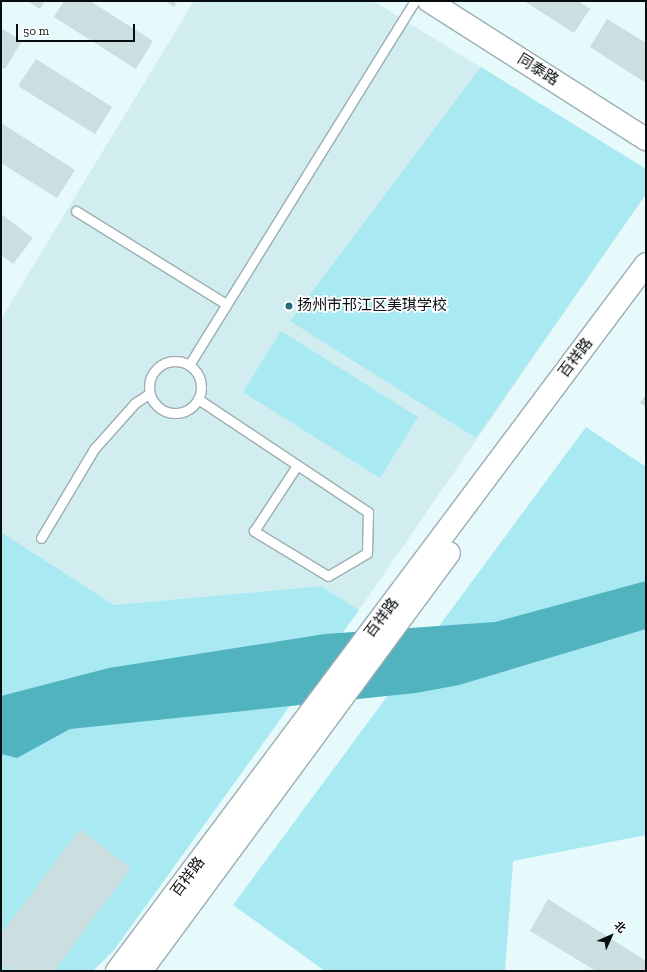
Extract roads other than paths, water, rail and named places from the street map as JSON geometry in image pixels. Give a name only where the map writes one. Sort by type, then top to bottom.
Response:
[{"type":"street","name":"同泰路","points":[[429,1],[646,139]]},
{"type":"street","name":"百祥路","points":[[117,971],[322,711],[391,618],[646,264]]},
{"type":"street","name":"百祥路","points":[[391,618],[646,287]]},
{"type":"street","name":"百祥路","points":[[141,971],[322,711]]},
{"type":"lane","points":[[189,365],[415,1]]},
{"type":"lane","points":[[76,210],[226,304]]},
{"type":"lane","points":[[177,361],[189,365],[200,381],[198,399],[190,409],[178,414],[166,412],[155,405],[149,394],[149,381],[154,370],[165,362],[177,361]]},
{"type":"lane","points":[[41,538],[94,448],[135,403],[149,394]]},
{"type":"lane","points":[[198,399],[296,467],[368,512],[367,553],[328,576],[254,531],[296,467]]},
{"type":"place","name":"扬州市邗江区美琪学校","points":[[289,306]]}]
